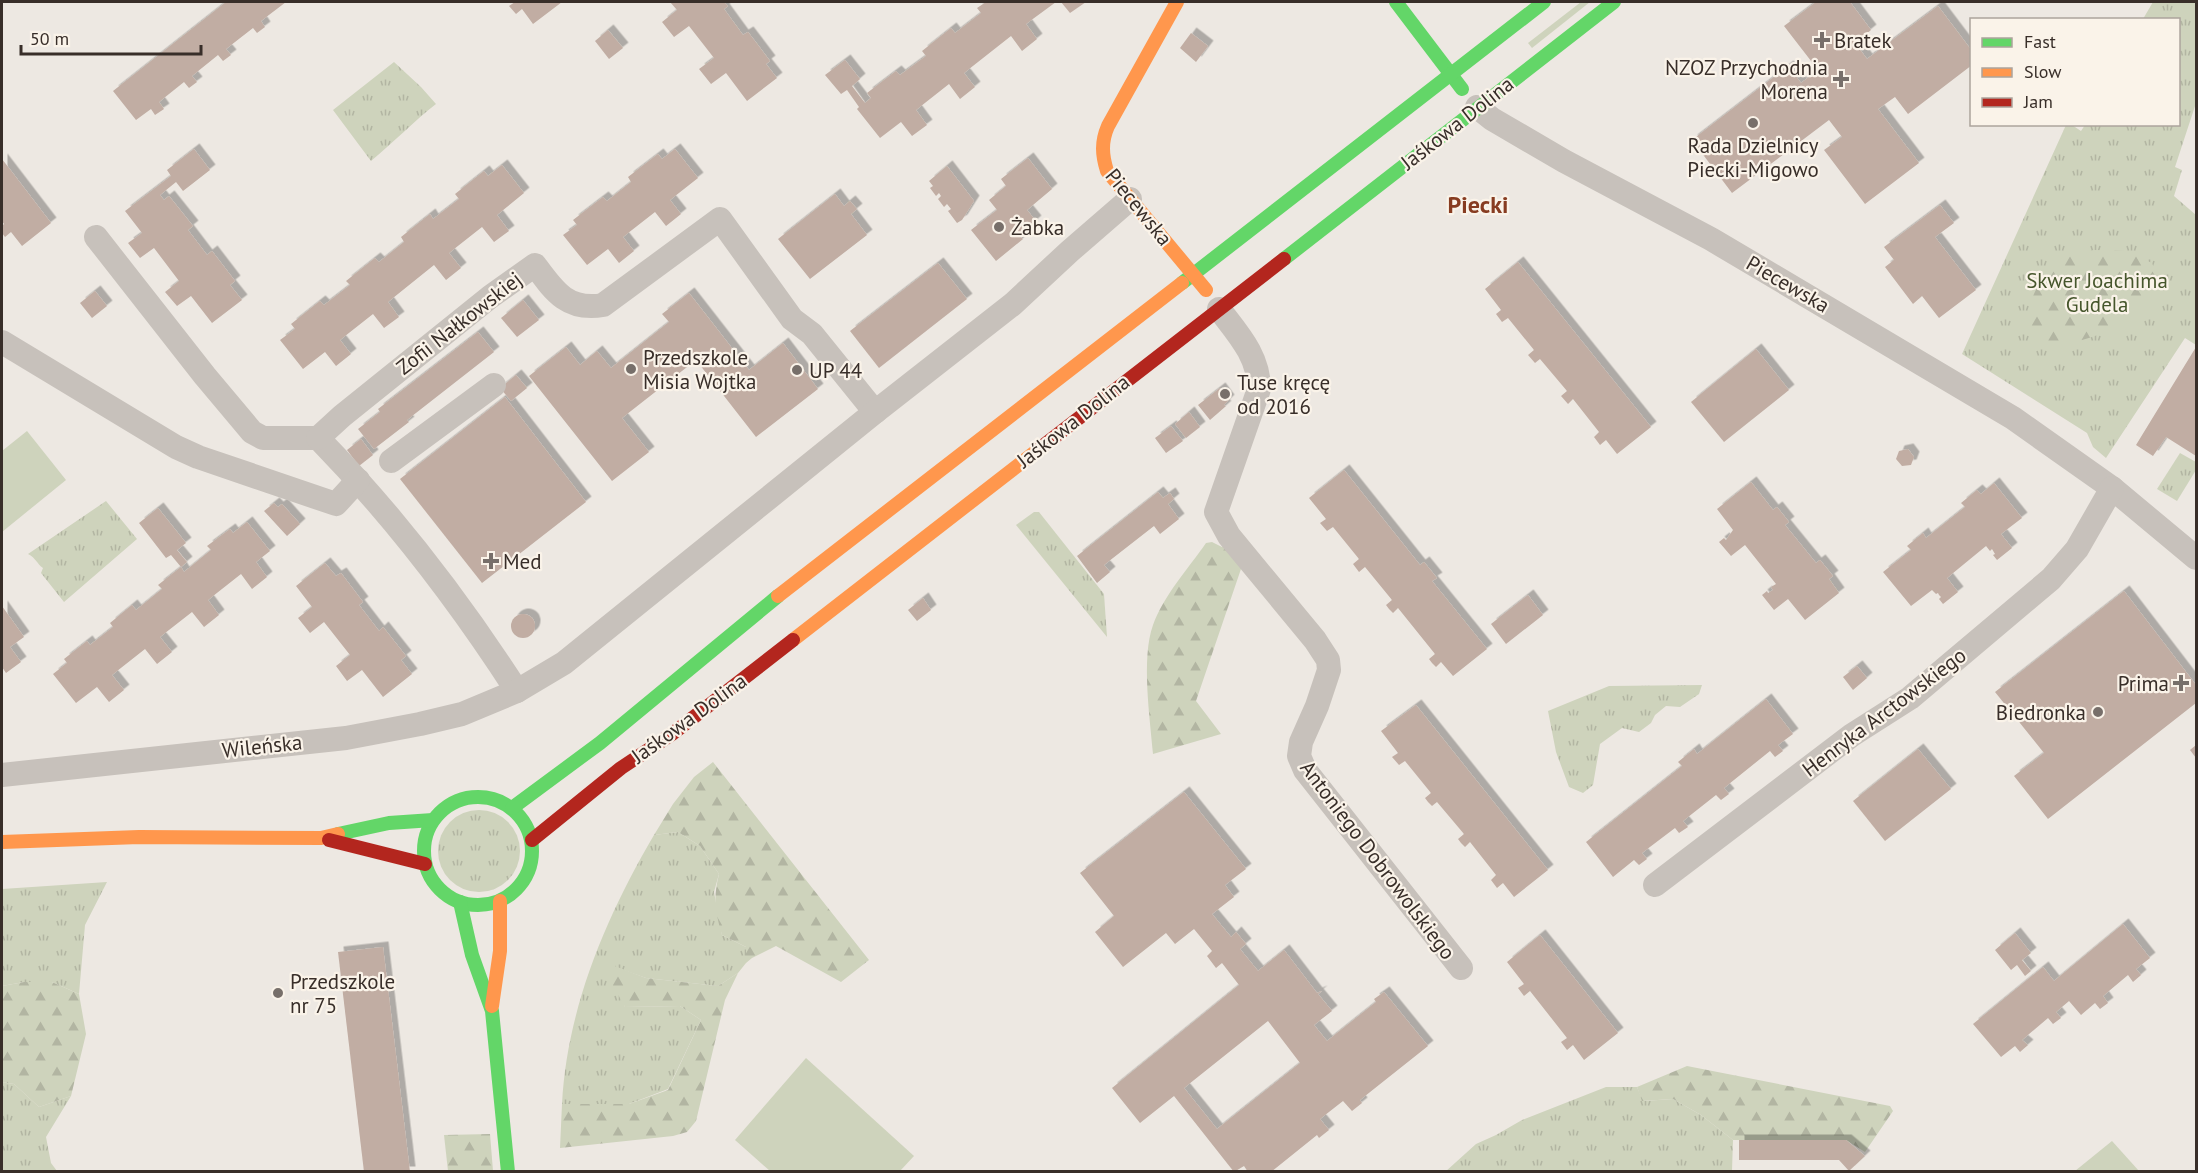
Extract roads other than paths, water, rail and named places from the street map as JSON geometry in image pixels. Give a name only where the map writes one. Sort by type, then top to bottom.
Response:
[{"type":"street","name":"Piecewska","points":[[1177,2],[1102,139],[1102,156],[1107,171],[1194,273],[1219,309]]},
{"type":"street","name":"Piecewska","points":[[1396,2],[1477,107],[1492,119],[1564,161],[1711,239],[2013,417],[2112,488],[2196,558]]},
{"type":"street","name":"Jaśkowa Dolina","points":[[512,808],[600,743],[800,578],[1544,2]]},
{"type":"street","name":"Jaśkowa Dolina","points":[[532,840],[621,768],[672,734],[1614,2]]},
{"type":"street","points":[[96,237],[252,432],[263,438],[318,438],[358,480],[477,629],[517,691],[564,663],[875,412],[1013,304],[1130,199]]},
{"type":"street","name":"Zofii Nałkowskiej","points":[[318,438],[490,297],[535,265],[555,292],[568,302],[590,307],[603,305],[720,219],[792,319],[812,334],[875,412]]},
{"type":"street","name":"Antoniego Dobrowolskiego","points":[[1219,309],[1256,363],[1259,376],[1255,399],[1216,512],[1229,536],[1315,640],[1328,660],[1329,670],[1317,706],[1301,742],[1299,756],[1305,770],[1461,968]]},
{"type":"street","points":[[2,342],[176,447],[198,456],[336,504],[358,480]]},
{"type":"street","points":[[391,461],[494,385]]},
{"type":"street","name":"Henryka Arctowskiego","points":[[1655,885],[1852,735],[1910,698],[2051,579],[2077,549],[2112,488]]},
{"type":"street","name":"Wileńska","points":[[2,775],[346,738],[462,714],[517,691]]},
{"type":"street","points":[[470,797],[485,797],[500,801],[512,808],[525,822],[532,840],[532,858],[527,876],[516,890],[500,901],[480,906],[460,902],[438,888],[425,864],[424,849],[433,820],[443,809],[456,801],[470,797]]},
{"type":"street","points":[[2,842],[139,837],[321,838],[389,823],[433,820]]},
{"type":"street","points":[[321,838],[425,864]]},
{"type":"street","points":[[492,1011],[501,951],[500,901]]},
{"type":"street","points":[[460,902],[472,954],[492,1011],[508,1172]]},
{"type":"place","name":"Bratek","points":[[1822,40]]},
{"type":"place","name":"NZOZ Przychodnia Morena","points":[[1841,79]]},
{"type":"place","name":"Rada Dzielnicy Piecki-Migowo","points":[[1753,123]]},
{"type":"place","name":"Żabka","points":[[999,227]]},
{"type":"place","name":"Przedszkole Misia Wojtka","points":[[631,369]]},
{"type":"place","name":"UP 44","points":[[797,370]]},
{"type":"place","name":"Tuse kręcę od 2016","points":[[1225,394]]},
{"type":"place","name":"Med","points":[[491,561]]},
{"type":"place","name":"Prima","points":[[2181,683]]},
{"type":"place","name":"Biedronka","points":[[2098,712]]},
{"type":"place","name":"Przedszkole nr 75","points":[[278,993]]},
{"type":"district","name":"Piecki","points":[[1478,204]]},
{"type":"park label","name":"Skwer Joachima Gudela","points":[[2097,292]]}]
